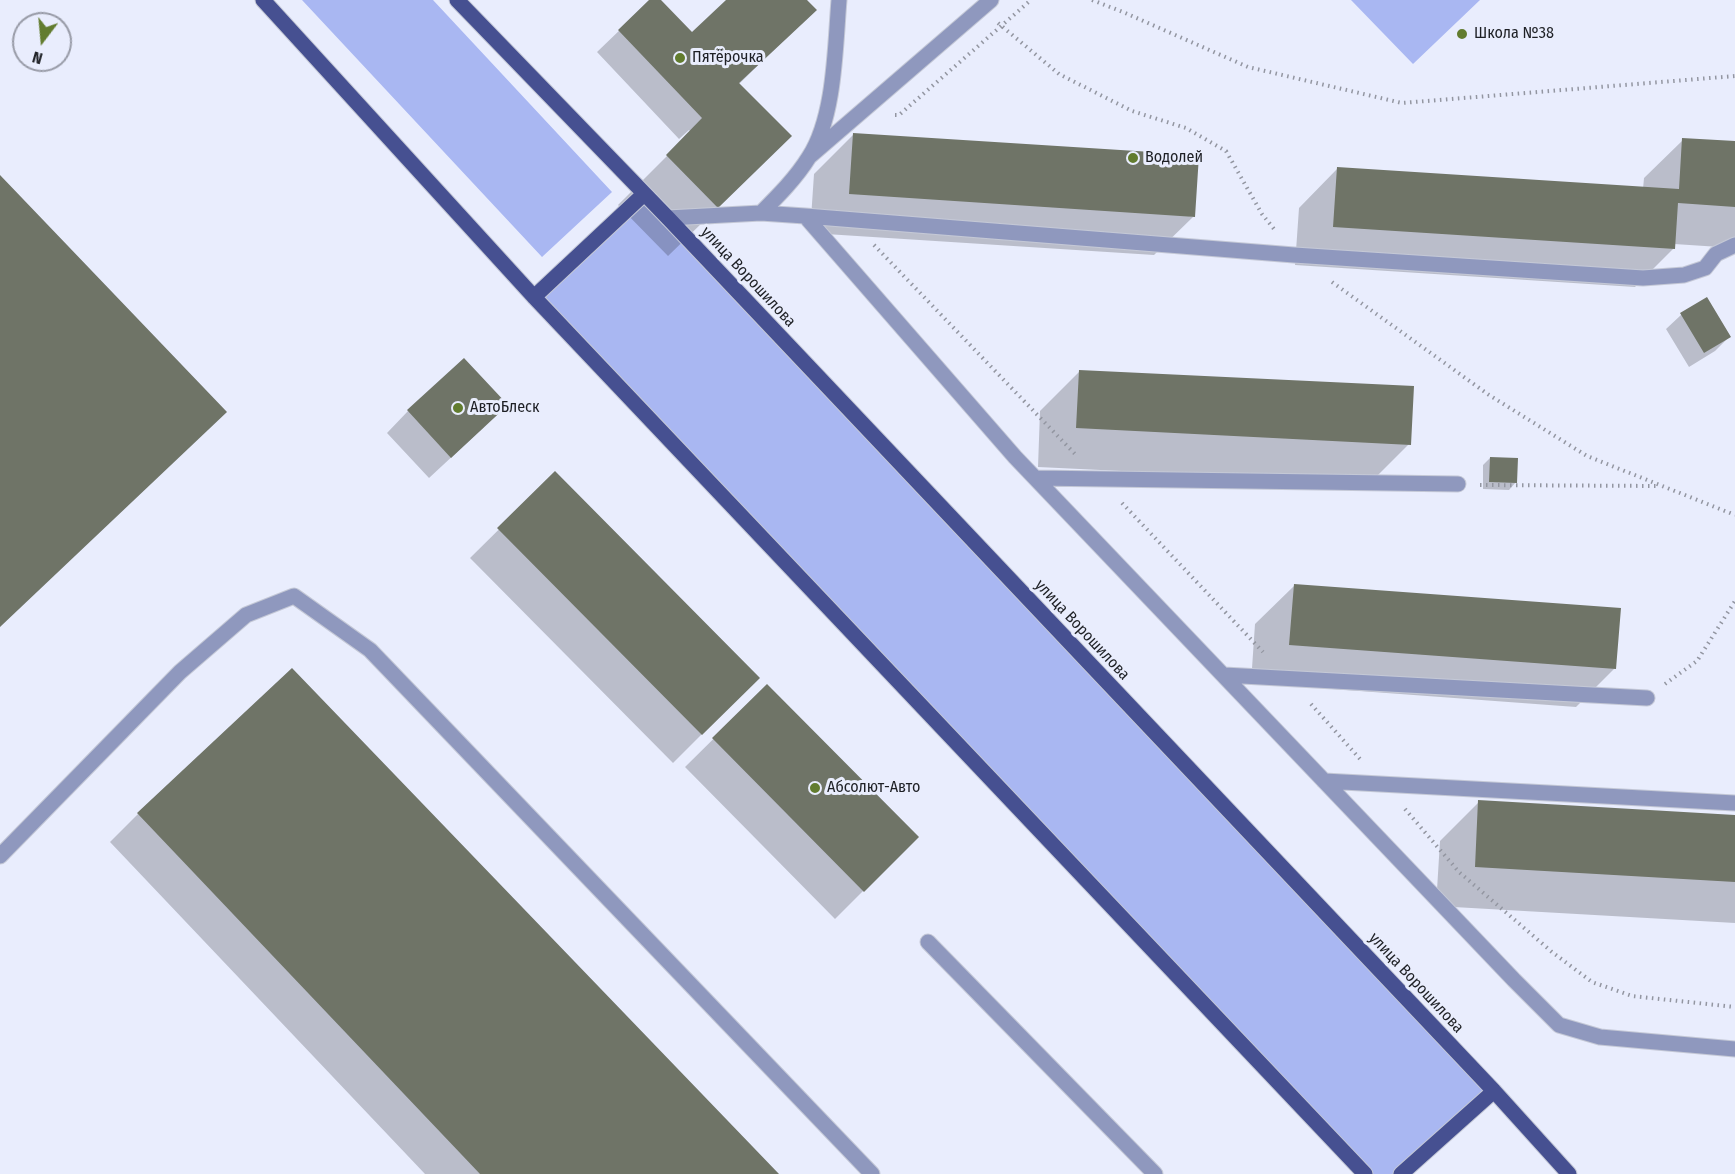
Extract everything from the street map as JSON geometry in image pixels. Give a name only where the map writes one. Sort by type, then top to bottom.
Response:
[{"type":"main road","points":[[263,0],[534,297],[1365,1174]]},
{"type":"main road","name":"улица Ворошилова","points":[[457,0],[668,218],[1494,1091],[1569,1174]]},
{"type":"main road","points":[[534,297],[644,194]]},
{"type":"main road","points":[[1401,1174],[1494,1091]]},
{"type":"lane","points":[[810,156],[826,120],[838,0]]},
{"type":"lane","points":[[761,213],[810,156],[991,0]]},
{"type":"lane","points":[[668,218],[761,213],[1316,257],[1643,278],[1684,275],[1705,268],[1716,254],[1735,245]]},
{"type":"lane","points":[[805,216],[1015,457],[1559,1025],[1600,1037],[1735,1049]]},
{"type":"lane","points":[[1036,478],[1458,484]]},
{"type":"lane","points":[[0,856],[180,672],[246,615],[294,596],[370,650],[872,1174]]},
{"type":"lane","points":[[1224,675],[1647,698]]},
{"type":"lane","points":[[1324,781],[1735,803]]},
{"type":"lane","points":[[928,942],[1155,1174]]},
{"type":"path","points":[[1092,0],[1248,68],[1402,103],[1735,76]]},
{"type":"path","points":[[1458,484],[1662,486]]},
{"type":"path","points":[[1647,698],[1697,661],[1735,601]]},
{"type":"shaded area","points":[[302,0],[433,0],[612,192],[542,257]]},
{"type":"shaded area","points":[[1351,0],[1480,0],[1413,64]]},
{"type":"shaded area","points":[[644,194],[1494,1091],[1401,1174],[1365,1174],[534,297]]},
{"type":"building","points":[[649,0],[661,0],[692,32],[726,0],[807,0],[817,10],[739,83],[792,136],[718,208],[666,155],[702,118],[618,30]]},
{"type":"building","points":[[853,133],[1199,155],[1195,217],[849,194]]},
{"type":"building","points":[[1682,138],[1735,141],[1735,207],[1678,203],[1675,249],[1333,227],[1337,167],[1679,189]]},
{"type":"building","points":[[0,175],[227,412],[0,627]]},
{"type":"building","points":[[1707,297],[1731,337],[1704,353],[1680,313]]},
{"type":"building","name":"АвтоБлеск","points":[[464,358],[508,405],[451,458],[407,410]]},
{"type":"building","points":[[1079,370],[1414,386],[1411,445],[1076,428]]},
{"type":"building","points":[[1490,457],[1518,458],[1517,483],[1489,482]]},
{"type":"building","points":[[555,471],[760,678],[702,735],[497,528]]},
{"type":"building","points":[[1294,584],[1621,608],[1616,669],[1289,645]]},
{"type":"building","points":[[292,668],[779,1174],[480,1174],[137,813]]},
{"type":"building","name":"Абсолют-Авто","points":[[767,684],[919,837],[864,892],[712,738]]},
{"type":"building","points":[[1478,800],[1735,815],[1735,882],[1475,867]]},
{"type":"place","name":"Школа №38","points":[[1462,34]]},
{"type":"place","name":"Пятёрочка","points":[[680,58]]},
{"type":"place","name":"Водолей","points":[[1133,158]]},
{"type":"place","name":"АвтоБлеск","points":[[458,408]]},
{"type":"place","name":"Абсолют-Авто","points":[[815,788]]}]
